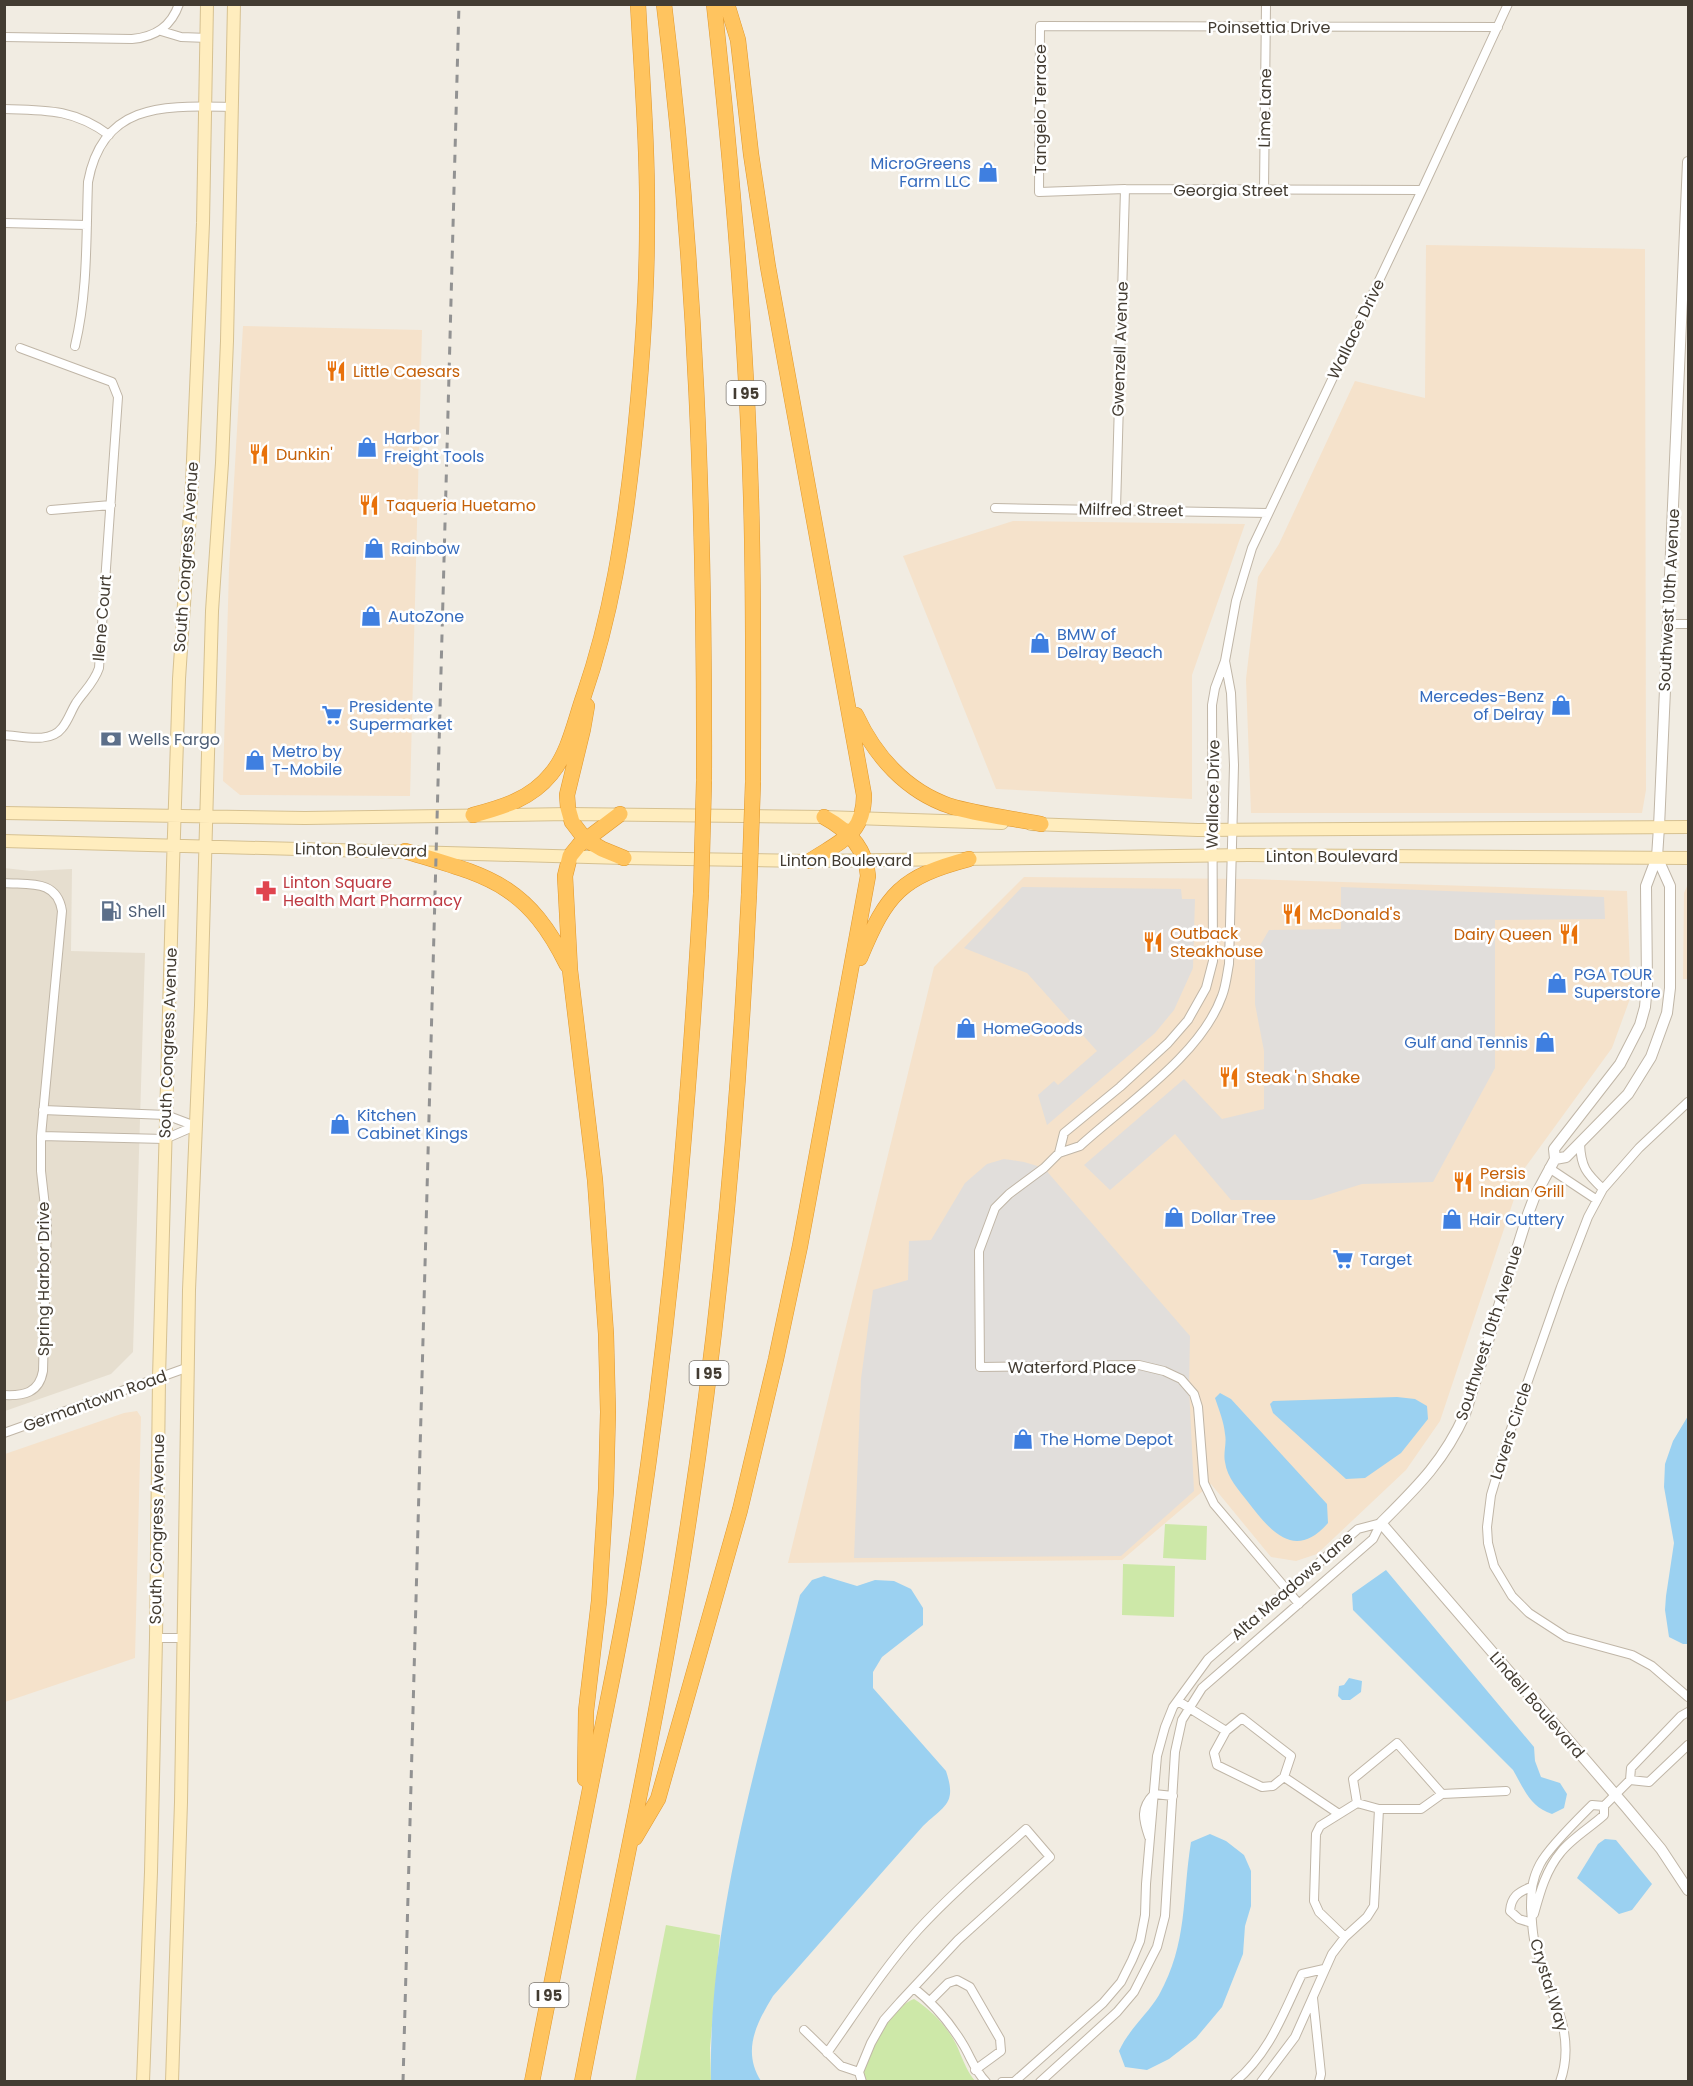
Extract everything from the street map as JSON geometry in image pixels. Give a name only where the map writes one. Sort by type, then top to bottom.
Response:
[{"type":"highway","points":[[473,815],[518,800],[533,792],[550,776],[564,750],[592,670],[606,620],[627,508],[642,351],[647,264],[647,194],[638,4]]},
{"type":"highway","name":"I 95","points":[[532,2082],[632,1573],[663,1352],[687,1118],[701,893],[704,781],[704,578],[697,379],[686,215],[664,4]]},
{"type":"highway","name":"I 95","points":[[582,2082],[671,1632],[705,1406],[731,1179],[749,894],[753,782],[753,612],[748,429],[734,202],[714,4]]},
{"type":"highway","points":[[727,4],[738,40],[752,164],[768,267],[863,786],[862,819],[849,834],[810,861]]},
{"type":"highway","points":[[592,670],[584,729],[567,795],[569,813],[572,822],[585,839],[624,858]]},
{"type":"highway","points":[[848,698],[860,726],[880,758],[924,794],[960,809],[1041,824]]},
{"type":"highway","points":[[585,1815],[586,1711],[602,1565],[608,1412],[606,1334],[595,1180],[570,970],[565,876],[570,856],[585,839],[620,814]]},
{"type":"highway","points":[[629,1848],[658,1799],[747,1482],[792,1283],[868,876],[866,861],[861,849],[849,834],[824,817]]},
{"type":"highway","points":[[405,851],[477,873],[518,897],[548,929],[570,970]]},
{"type":"highway","points":[[848,985],[874,925],[899,890],[910,880],[924,873],[969,860]]},
{"type":"main road","name":"South Congress Avenue","points":[[143,2082],[156,1638],[159,1378],[173,847],[183,601],[192,484],[206,107],[207,4]]},
{"type":"main road","name":"South Congress Avenue","points":[[172,2082],[181,1802],[186,1368],[201,1005],[212,611],[223,452],[234,4]]},
{"type":"main road","name":"Linton Boulevard","points":[[4,813],[206,817],[569,813],[824,817],[1212,829],[1689,827]]},
{"type":"main road","name":"Linton Boulevard","points":[[4,841],[173,847],[810,861],[1212,856],[1689,858]]},
{"type":"street","points":[[4,37],[145,38],[161,31],[172,20],[179,4]]},
{"type":"street","name":"Lime Lane","points":[[1264,190],[1266,4]]},
{"type":"street","name":"Wallace Drive","points":[[1212,856],[1212,705],[1215,688],[1225,661],[1239,591],[1252,548],[1508,4]]},
{"type":"street","name":"Poinsettia Drive","points":[[1040,26],[1498,27]]},
{"type":"street","name":"Tangelo Terrace","points":[[1039,192],[1040,26]]},
{"type":"street","points":[[161,31],[181,37],[208,38]]},
{"type":"street","points":[[75,346],[85,291],[90,172],[96,155],[109,135],[132,117],[148,110],[166,107],[233,107]]},
{"type":"street","points":[[4,109],[52,110],[67,113],[96,126],[109,135]]},
{"type":"street","name":"Southwest 10th Avenue","points":[[1381,1523],[1434,1468],[1455,1437],[1465,1414],[1528,1214],[1552,1163],[1554,1149],[1620,1065],[1640,1025],[1645,1007],[1647,984],[1646,886],[1657,857],[1659,827],[1689,162]]},
{"type":"street","name":"Georgia Street","points":[[1039,192],[1125,189],[1422,190]]},
{"type":"street","name":"Gwenzell Avenue","points":[[1116,509],[1125,189]]},
{"type":"street","points":[[4,223],[87,225]]},
{"type":"street","name":"Ilene Court","points":[[4,735],[49,737],[56,734],[93,682],[99,668],[118,397],[112,382],[20,348]]},
{"type":"street","points":[[51,510],[111,506]]},
{"type":"street","name":"Milfred Street","points":[[995,508],[1268,513]]},
{"type":"street","points":[[1668,624],[1689,624]]},
{"type":"street","name":"Wallace Drive","points":[[1225,661],[1231,700],[1234,765],[1232,856]]},
{"type":"street","name":"Waterford Place","points":[[1059,1153],[1064,1133],[1120,1087],[1168,1042],[1188,1020],[1202,996],[1213,961],[1212,856]]},
{"type":"street","name":"Waterford Place","points":[[1232,856],[1229,964],[1223,994],[1206,1028],[1184,1054],[1080,1146],[1059,1153],[995,1208],[979,1251],[980,1367],[1139,1365],[1164,1371],[1181,1379],[1194,1394],[1198,1407],[1204,1483],[1214,1504],[1299,1604]]},
{"type":"street","name":"Southwest 10th Avenue","points":[[1552,1163],[1566,1157],[1628,1094],[1651,1057],[1667,1013],[1670,988],[1670,886],[1657,857]]},
{"type":"street","name":"Spring Harbor Drive","points":[[4,883],[45,886],[57,896],[60,903],[61,931],[40,1136],[47,1224],[43,1371],[42,1379],[32,1391],[25,1395],[4,1395]]},
{"type":"street","name":"Lavers Circle","points":[[1689,1102],[1646,1140],[1603,1189],[1588,1217],[1510,1432],[1491,1495],[1487,1518],[1488,1543],[1494,1566],[1504,1583],[1529,1613],[1566,1637],[1595,1647],[1632,1655],[1652,1666],[1689,1698]]},
{"type":"street","points":[[43,1110],[166,1115],[195,1126]]},
{"type":"street","points":[[40,1136],[165,1139],[195,1126]]},
{"type":"street","points":[[1580,1144],[1581,1160],[1588,1175],[1603,1189]]},
{"type":"street","points":[[1552,1163],[1597,1200]]},
{"type":"street","name":"Germantown Road","points":[[4,1433],[186,1368]]},
{"type":"street","name":"Alta Meadows Lane","points":[[1154,1794],[1157,1756],[1165,1727],[1178,1701],[1208,1659],[1358,1529],[1381,1523]]},
{"type":"street","name":"Alta Meadows Lane","points":[[1040,2082],[1117,2012],[1134,1992],[1157,1947],[1165,1916],[1175,1752],[1182,1720],[1202,1688],[1373,1539],[1381,1523]]},
{"type":"street","name":"Lindell Boulevard","points":[[1381,1523],[1616,1795],[1661,1849],[1689,1890]]},
{"type":"street","points":[[156,1638],[182,1638]]},
{"type":"street","points":[[1178,1701],[1226,1731]]},
{"type":"street","name":"Crystal Way","points":[[1560,2082],[1565,2064],[1565,2031],[1538,1952],[1532,1923],[1531,1887],[1541,1862],[1579,1819],[1592,1805],[1604,1806],[1616,1795],[1630,1780],[1631,1768],[1681,1716],[1689,1713]]},
{"type":"street","points":[[1242,1719],[1292,1756],[1284,1777],[1272,1786],[1262,1787],[1217,1765],[1214,1753],[1226,1731],[1242,1719]]},
{"type":"street","points":[[1357,1803],[1353,1779],[1397,1743],[1442,1794]]},
{"type":"street","points":[[1630,1780],[1648,1782],[1689,1745]]},
{"type":"street","points":[[1284,1777],[1339,1814]]},
{"type":"street","points":[[1345,1937],[1319,1912],[1314,1901],[1316,1834],[1320,1826],[1357,1803],[1379,1809],[1421,1809],[1442,1794],[1506,1791]]},
{"type":"street","points":[[1002,2082],[1014,2082],[1103,2003],[1121,1982],[1140,1941],[1145,1915],[1150,1841],[1144,1820],[1145,1803],[1154,1794],[1173,1796]]},
{"type":"street","name":"Crystal Way","points":[[1532,1923],[1551,1866],[1562,1851],[1604,1815],[1604,1806]]},
{"type":"street","points":[[1261,2082],[1295,2037],[1324,1969],[1345,1937],[1367,1917],[1374,1906],[1379,1809]]},
{"type":"street","points":[[827,2053],[892,1962],[918,1930],[1026,1829],[1050,1857],[958,1940],[884,2020],[859,2072],[862,2082]]},
{"type":"street","name":"Crystal Way","points":[[1531,1887],[1518,1892],[1512,1899],[1510,1911],[1519,1919],[1532,1923]]},
{"type":"street","points":[[1234,2082],[1254,2063],[1270,2042],[1302,1974],[1324,1969]]},
{"type":"street","points":[[930,2001],[948,1983],[957,1980],[970,1987],[1000,2039],[1001,2052],[975,2070]]},
{"type":"street","points":[[915,1988],[930,2001],[959,2038],[975,2070],[986,2082]]},
{"type":"street","points":[[1313,1995],[1321,2074],[1319,2082]]},
{"type":"street","points":[[804,2030],[841,2066],[859,2072]]},
{"type":"shaded area","points":[[1426,245],[1645,249],[1646,790],[1642,813],[1251,813],[1246,679],[1258,577],[1279,544],[1355,381],[1425,398]]},
{"type":"shaded area","points":[[243,326],[422,330],[410,796],[240,795],[223,781],[229,569]]},
{"type":"shaded area","points":[[1013,521],[1245,524],[1192,675],[1192,799],[996,789],[903,556]]},
{"type":"shaded area","points":[[4,868],[31,871],[72,869],[71,951],[145,953],[133,1352],[111,1374],[5,1411]]},
{"type":"shaded area","points":[[1024,877],[1250,879],[1627,891],[1631,996],[1612,1048],[1524,1169],[1440,1421],[1406,1470],[1317,1554],[1296,1561],[1271,1557],[1211,1484],[1122,1560],[788,1563],[934,967]]},
{"type":"shaded area","points":[[1688,884],[1688,979],[1683,979],[1684,893]]},
{"type":"shaded area","points":[[1022,887],[1181,889],[1182,899],[1195,899],[1193,968],[1174,1010],[1155,1033],[1047,1125],[1038,1095],[1054,1081],[1058,1085],[1097,1051],[1027,973],[964,948]]},
{"type":"shaded area","points":[[1341,887],[1604,897],[1605,919],[1495,920],[1495,1068],[1433,1182],[1362,1184],[1311,1200],[1231,1200],[1175,1134],[1110,1190],[1084,1165],[1184,1079],[1222,1119],[1264,1109],[1264,1051],[1255,1004],[1255,954],[1269,930],[1341,929]]},
{"type":"shaded area","points":[[1004,1159],[1044,1168],[1190,1336],[1189,1387],[1194,1491],[1121,1556],[854,1558],[861,1379],[873,1290],[908,1280],[909,1241],[931,1240],[965,1183],[987,1164]]},
{"type":"shaded area","points":[[137,1411],[141,1417],[135,1658],[5,1702],[5,1454],[124,1413]]},
{"type":"green space","points":[[1165,1524],[1207,1526],[1206,1560],[1163,1558]]},
{"type":"green space","points":[[1123,1564],[1175,1566],[1174,1617],[1122,1615]]},
{"type":"green space","points":[[666,1925],[720,1935],[710,2048],[711,2081],[635,2082]]},
{"type":"green space","points":[[914,1999],[943,2024],[975,2081],[866,2081],[863,2072],[865,2063],[882,2030],[898,2010]]},
{"type":"water","points":[[1220,1393],[1231,1399],[1327,1504],[1328,1523],[1316,1534],[1305,1540],[1294,1541],[1284,1538],[1265,1523],[1234,1484],[1226,1468],[1226,1441],[1215,1398]]},
{"type":"water","points":[[1397,1397],[1415,1399],[1427,1406],[1428,1419],[1401,1453],[1365,1478],[1346,1479],[1273,1413],[1270,1404],[1273,1401]]},
{"type":"water","points":[[1688,1416],[1688,1644],[1683,1644],[1669,1637],[1665,1610],[1674,1543],[1664,1487],[1665,1464],[1673,1441]]},
{"type":"water","points":[[1386,1570],[1534,1747],[1535,1761],[1541,1777],[1560,1783],[1567,1794],[1564,1808],[1552,1814],[1538,1807],[1524,1790],[1513,1770],[1353,1610],[1352,1594]]},
{"type":"water","points":[[824,1576],[857,1586],[875,1580],[894,1581],[911,1589],[923,1608],[923,1625],[882,1657],[873,1672],[873,1688],[946,1771],[949,1797],[943,1808],[923,1826],[773,1996],[761,2017],[752,2048],[755,2070],[761,2081],[711,2081],[712,2019],[718,1958],[739,1836],[800,1595],[812,1580]]},
{"type":"water","points":[[1349,1678],[1362,1681],[1361,1692],[1350,1700],[1342,1700],[1338,1696],[1339,1686],[1344,1685]]},
{"type":"water","points":[[1210,1834],[1226,1841],[1244,1855],[1251,1871],[1251,1906],[1245,1926],[1243,1954],[1222,2007],[1196,2038],[1169,2059],[1147,2070],[1125,2067],[1119,2051],[1159,1995],[1175,1957],[1182,1920],[1191,1842]]},
{"type":"water","points":[[1605,1839],[1616,1840],[1652,1884],[1632,1910],[1619,1914],[1577,1878],[1598,1844]]},
{"type":"railway","points":[[403,2082],[459,4]]},
{"type":"place","name":"MicroGreens Farm LLC","points":[[988,172]]},
{"type":"place","name":"Little Caesars","points":[[336,371]]},
{"type":"place","name":"Harbor Freight Tools","points":[[367,447]]},
{"type":"place","name":"Dunkin'","points":[[259,454]]},
{"type":"place","name":"Taqueria Huetamo","points":[[369,505]]},
{"type":"place","name":"Rainbow","points":[[374,548]]},
{"type":"place","name":"AutoZone","points":[[371,616]]},
{"type":"place","name":"BMW of Delray Beach","points":[[1040,643]]},
{"type":"place","name":"Mercedes-Benz of Delray","points":[[1561,705]]},
{"type":"place","name":"Presidente Supermarket","points":[[332,715]]},
{"type":"place","name":"Wells Fargo","points":[[111,739]]},
{"type":"place","name":"Metro by T-Mobile","points":[[255,760]]},
{"type":"place","name":"Linton Square Health Mart Pharmacy","points":[[266,891]]},
{"type":"place","name":"Shell","points":[[111,911]]},
{"type":"place","name":"McDonald's","points":[[1292,914]]},
{"type":"place","name":"Dairy Queen","points":[[1569,934]]},
{"type":"place","name":"Outback Steakhouse","points":[[1153,942]]},
{"type":"place","name":"PGA TOUR Superstore","points":[[1557,983]]},
{"type":"place","name":"HomeGoods","points":[[966,1028]]},
{"type":"place","name":"Gulf and Tennis","points":[[1545,1042]]},
{"type":"place","name":"Steak 'n Shake","points":[[1229,1077]]},
{"type":"place","name":"Kitchen Cabinet Kings","points":[[340,1124]]},
{"type":"place","name":"Persis Indian Grill","points":[[1463,1182]]},
{"type":"place","name":"Dollar Tree","points":[[1174,1217]]},
{"type":"place","name":"Hair Cuttery","points":[[1452,1219]]},
{"type":"place","name":"Target","points":[[1343,1259]]},
{"type":"place","name":"The Home Depot","points":[[1023,1439]]}]
